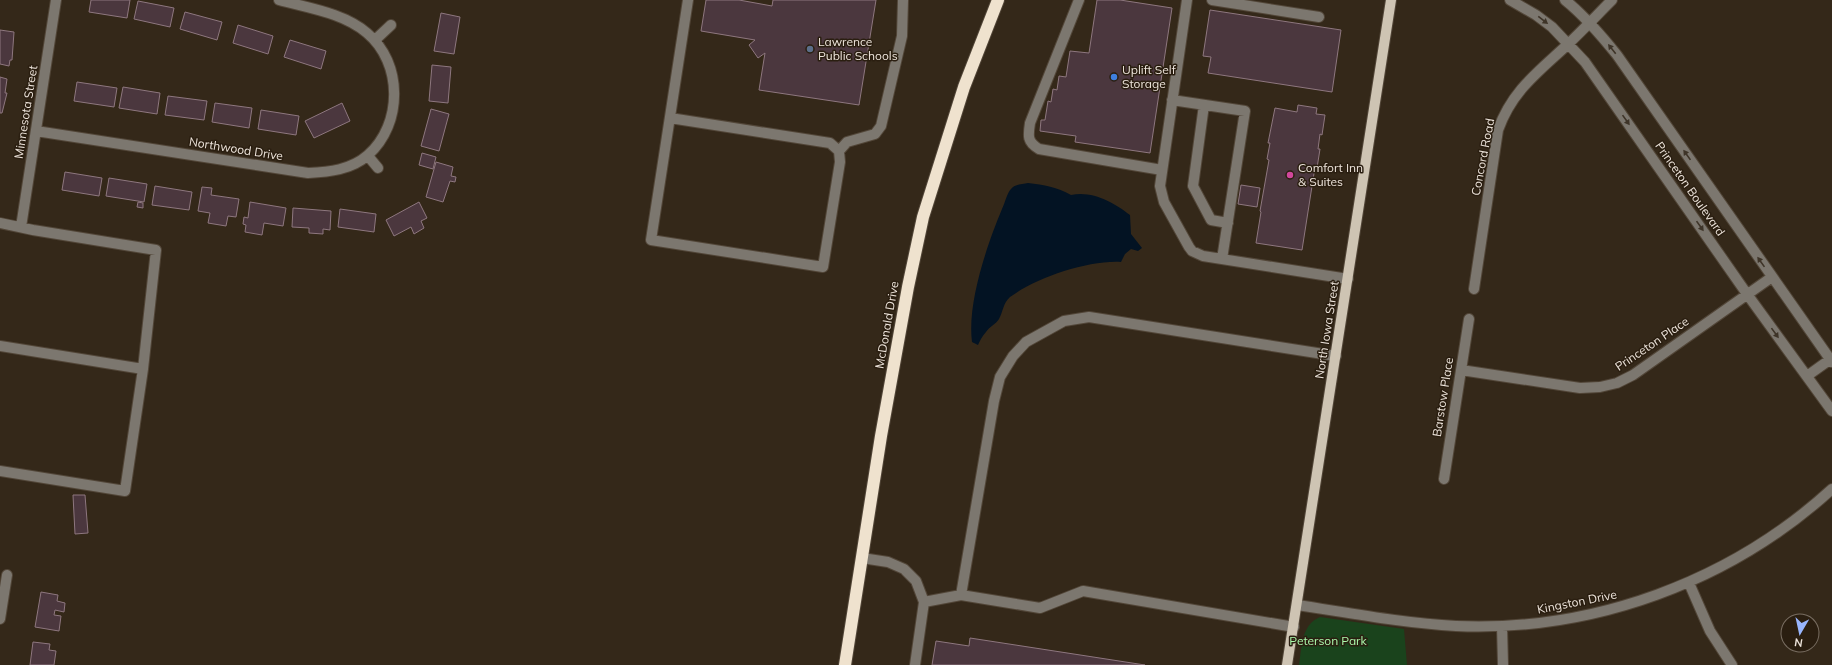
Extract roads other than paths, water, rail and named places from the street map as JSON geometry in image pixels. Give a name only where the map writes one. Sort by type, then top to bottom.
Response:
[{"type":"highway","name":"McDonald Drive","points":[[844,665],[903,311],[922,217],[964,87],[998,0]]},
{"type":"main road","name":"North Iowa Street","points":[[1287,665],[1391,0]]},
{"type":"street","name":"Minnesota Street","points":[[21,227],[56,0]]},
{"type":"street","name":"Northwood Drive","points":[[36,131],[308,173],[330,172],[351,166],[368,156],[386,129],[392,114],[394,86],[386,56],[375,40],[357,25],[334,16],[279,0]]},
{"type":"street","points":[[670,118],[830,143],[839,151],[840,162],[824,267],[651,240],[688,0]]},
{"type":"street","points":[[839,151],[847,142],[875,134],[881,126],[902,36],[902,0]]},
{"type":"street","points":[[1079,0],[1030,123],[1028,139],[1031,145],[1039,149],[1162,170]]},
{"type":"street","points":[[1187,0],[1160,186],[1161,195],[1189,247],[1197,254],[1348,279]]},
{"type":"street","points":[[1212,0],[1319,17]]},
{"type":"street","name":"Princeton Boulevard","points":[[1510,0],[1536,15],[1569,43],[1586,62],[1747,294],[1832,411]]},
{"type":"street","name":"Princeton Boulevard","points":[[1565,0],[1589,22],[1617,55],[1831,360]]},
{"type":"street","name":"Concord Road","points":[[1474,289],[1498,130],[1504,113],[1515,97],[1530,80],[1612,0]]},
{"type":"street","points":[[375,40],[391,25]]},
{"type":"street","points":[[1172,100],[1245,111],[1222,259]]},
{"type":"street","points":[[1204,104],[1193,186],[1211,220],[1228,223]]},
{"type":"street","points":[[368,156],[378,168]]},
{"type":"street","points":[[0,223],[156,250],[126,491],[0,471]]},
{"type":"street","name":"Princeton Place","points":[[1461,370],[1580,388],[1600,387],[1617,383],[1633,375],[1772,277]]},
{"type":"street","points":[[961,595],[994,401],[1000,377],[1014,356],[1026,342],[1064,321],[1089,317],[1336,356]]},
{"type":"street","name":"Barstow Place","points":[[1444,479],[1469,319]]},
{"type":"street","points":[[0,346],[142,369]]},
{"type":"street","points":[[1807,376],[1831,360]]},
{"type":"street","name":"Kingston Drive","points":[[1297,605],[1404,621],[1456,626],[1534,624],[1576,617],[1644,600],[1689,583],[1758,546],[1790,524],[1832,489]]},
{"type":"street","points":[[862,558],[888,562],[904,569],[916,580],[924,602],[915,665]]},
{"type":"street","points":[[0,619],[7,575]]},
{"type":"street","points":[[1689,583],[1710,631],[1732,665]]},
{"type":"street","points":[[924,602],[961,595],[1040,608],[1083,590],[1294,627]]},
{"type":"street","points":[[1502,626],[1503,665]]},
{"type":"water","points":[[1028,183],[1061,190],[1071,195],[1087,194],[1110,202],[1130,215],[1131,234],[1142,248],[1138,251],[1131,249],[1125,254],[1121,262],[1108,262],[1078,267],[1048,277],[1021,290],[1008,299],[999,319],[981,338],[978,345],[972,342],[972,310],[975,292],[985,257],[1007,196],[1013,187]]},
{"type":"place","name":"Lawrence Public Schools","points":[[810,49]]},
{"type":"place","name":"Uplift Self Storage","points":[[1114,77]]},
{"type":"place","name":"Comfort Inn & Suites","points":[[1290,175]]},
{"type":"park label","name":"Peterson Park","points":[[1328,641]]}]
